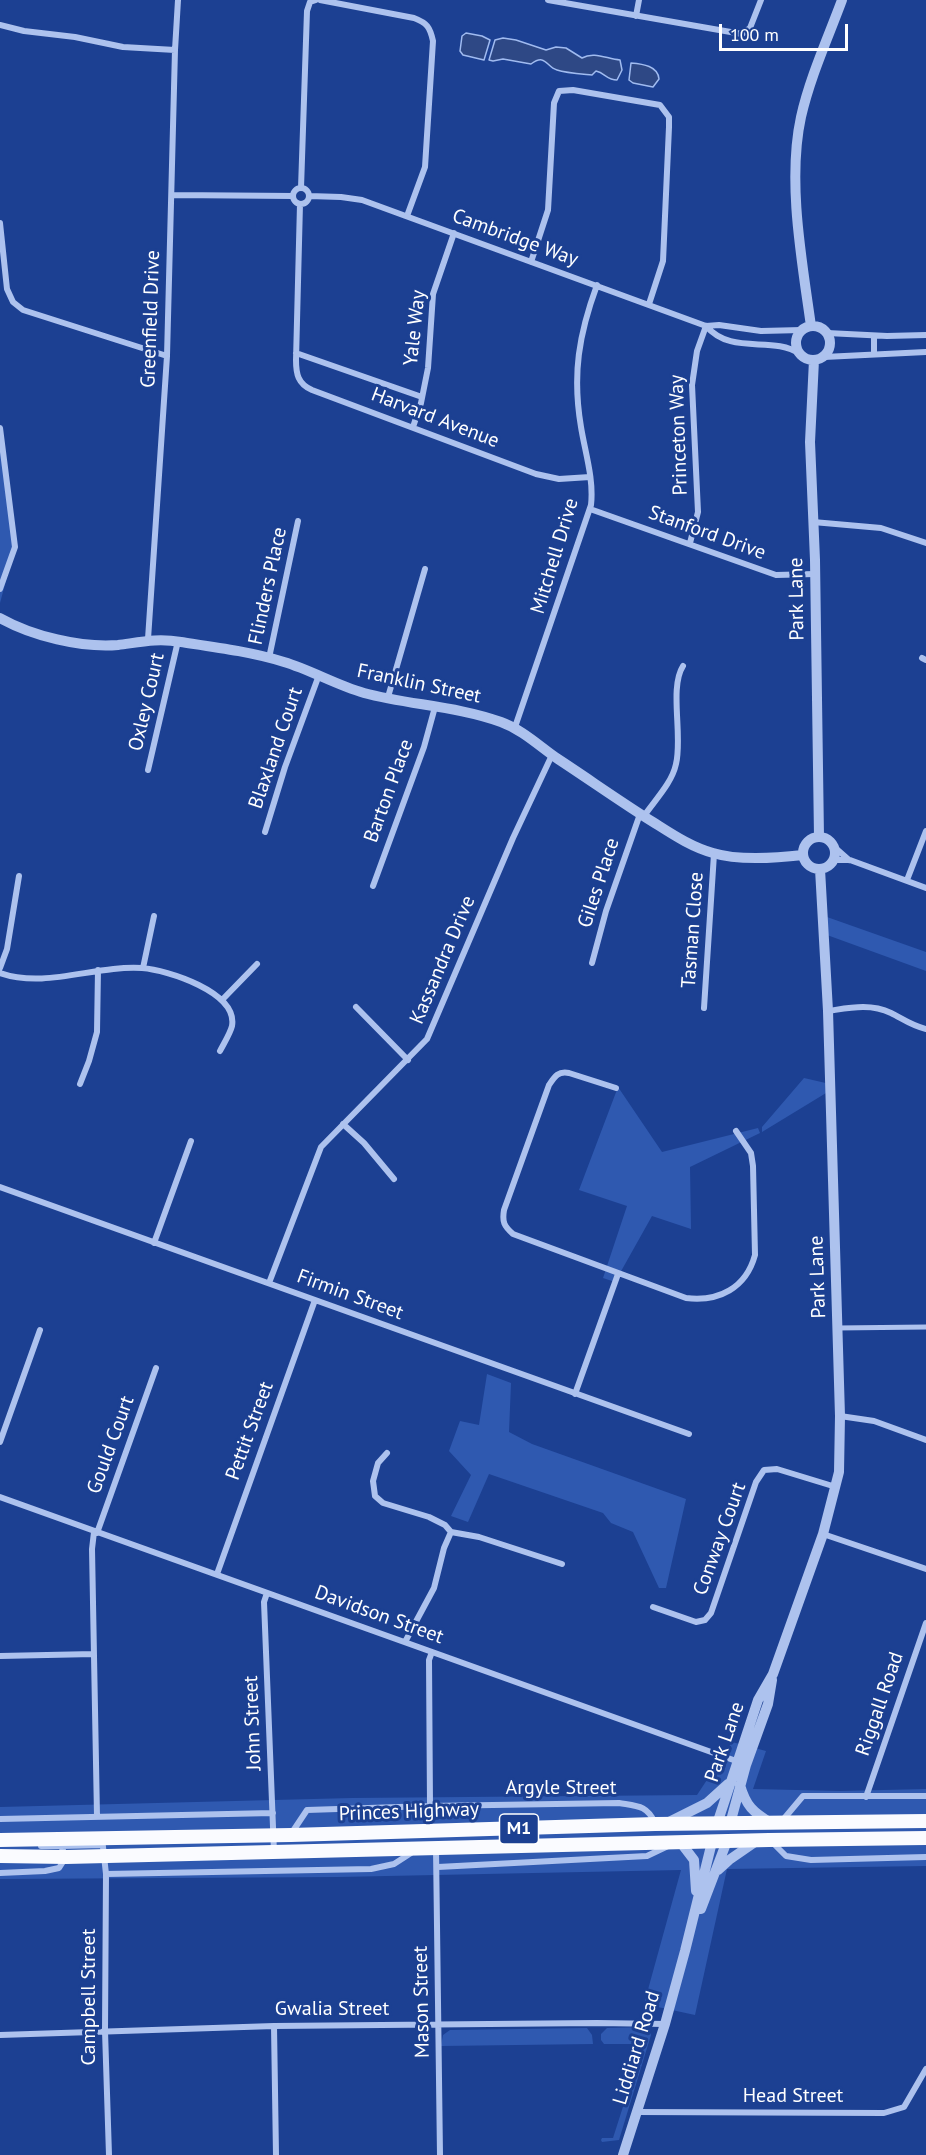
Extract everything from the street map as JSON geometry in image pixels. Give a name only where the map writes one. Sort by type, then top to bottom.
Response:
[{"type":"highway","name":"Princes Highway","points":[[0,1856],[63,1852],[102,1846],[273,1835],[659,1824],[926,1821]]},
{"type":"highway","points":[[723,1824],[727,1841]]},
{"type":"highway","points":[[712,1842],[723,1824]]},
{"type":"highway","name":"Princes Highway","points":[[6,1840],[274,1852],[926,1838]]},
{"type":"street","name":"Greenfield Drive","points":[[148,639],[167,356],[178,0]]},
{"type":"street","points":[[301,188],[307,11],[310,2],[318,0],[414,18],[425,22],[431,29],[433,40],[427,149],[421,180],[407,216]]},
{"type":"street","points":[[548,0],[742,34],[750,28],[761,0]]},
{"type":"street","points":[[636,16],[639,0]]},
{"type":"street","points":[[842,0],[806,97],[801,119],[798,147],[797,224],[806,328],[796,343],[800,354],[808,359],[874,353],[926,352]]},
{"type":"street","points":[[0,25],[123,47],[175,50]]},
{"type":"street","points":[[531,262],[548,210],[554,103],[559,91],[573,90],[660,105],[669,117],[663,261],[649,304]]},
{"type":"street","points":[[293,196],[300,204],[305,203],[309,196],[308,191],[301,188]]},
{"type":"street","points":[[293,196],[297,189],[301,188]]},
{"type":"street","points":[[172,195],[293,196]]},
{"type":"street","name":"Cambridge Way","points":[[309,196],[352,198],[649,304],[705,326],[732,342],[784,346],[800,354]]},
{"type":"street","name":"Harvard Avenue","points":[[300,204],[296,353],[297,376],[307,388],[548,478],[590,477]]},
{"type":"street","points":[[0,223],[7,289],[13,302],[23,310],[167,356]]},
{"type":"street","name":"Yale Way","points":[[413,427],[428,368],[433,294],[454,233]]},
{"type":"street","name":"Mitchell Drive","points":[[515,728],[590,509],[592,491],[578,406],[578,352],[581,334],[597,285]]},
{"type":"street","name":"Cambridge Way","points":[[705,326],[719,325],[761,331],[806,328]]},
{"type":"street","name":"Princeton Way","points":[[690,543],[698,512],[693,366],[705,326]]},
{"type":"street","points":[[806,328],[822,328],[827,333],[830,345],[819,358]]},
{"type":"street","points":[[827,333],[874,336],[926,335]]},
{"type":"street","points":[[874,336],[874,353]]},
{"type":"street","name":"Harvard Avenue","points":[[296,353],[422,397]]},
{"type":"street","name":"Park Lane","points":[[819,358],[810,442],[815,574],[819,837]]},
{"type":"street","points":[[0,428],[15,547],[0,589]]},
{"type":"street","name":"Stanford Drive","points":[[590,509],[776,575],[815,574]]},
{"type":"street","name":"Flinders Place","points":[[269,658],[298,521]]},
{"type":"street","points":[[813,522],[881,528],[926,543]]},
{"type":"street","points":[[388,697],[425,569]]},
{"type":"street","name":"Franklin Street","points":[[0,618],[34,633],[96,645],[118,645],[148,639],[177,641],[269,658],[347,688],[484,717],[515,728],[678,838],[714,854],[765,857],[803,855]]},
{"type":"street","name":"Oxley Court","points":[[148,770],[177,641]]},
{"type":"street","name":"Giles Place","points":[[592,963],[606,912],[642,815],[673,774],[677,762],[677,687],[678,673],[683,666]]},
{"type":"street","name":"Blaxland Court","points":[[265,832],[285,767],[318,675]]},
{"type":"street","name":"Barton Place","points":[[373,886],[424,747],[435,707]]},
{"type":"street","name":"Kassandra Drive","points":[[269,1283],[321,1147],[427,1039],[513,838],[552,755]]},
{"type":"street","points":[[907,880],[926,831]]},
{"type":"street","points":[[832,845],[835,855],[830,864],[820,868],[811,866],[805,860],[804,850],[809,841],[819,837],[824,838],[850,860]]},
{"type":"street","name":"Tasman Close","points":[[704,1008],[714,854]]},
{"type":"street","points":[[833,860],[850,860],[926,888]]},
{"type":"street","name":"Park Lane","points":[[723,1824],[741,1763],[768,1704],[773,1674],[823,1534],[839,1472],[840,1416],[828,1011],[820,868]]},
{"type":"street","points":[[0,968],[7,950],[19,876]]},
{"type":"street","points":[[143,968],[154,915]]},
{"type":"street","points":[[222,1000],[257,964]]},
{"type":"street","points":[[0,973],[14,978],[44,979],[98,970],[143,968],[183,979],[206,988],[222,1000],[230,1012],[232,1025],[220,1051]]},
{"type":"street","points":[[80,1084],[97,1032],[98,970]]},
{"type":"street","points":[[828,1011],[870,1006],[891,1013],[915,1027],[926,1029]]},
{"type":"street","points":[[356,1007],[408,1060]]},
{"type":"street","points":[[616,1088],[569,1073],[562,1072],[555,1075],[549,1084],[504,1210],[502,1220],[513,1234],[686,1298],[716,1297],[742,1280],[752,1269],[755,1256],[753,1166],[751,1153],[736,1131]]},
{"type":"street","points":[[343,1124],[364,1143],[394,1179]]},
{"type":"street","points":[[154,1243],[191,1141]]},
{"type":"street","name":"Firmin Street","points":[[0,1187],[689,1434]]},
{"type":"street","points":[[575,1394],[618,1274]]},
{"type":"street","name":"Pettit Street","points":[[217,1574],[315,1300]]},
{"type":"street","points":[[837,1328],[926,1327]]},
{"type":"street","points":[[0,1442],[40,1330]]},
{"type":"street","name":"Gould Court","points":[[96,1533],[156,1368]]},
{"type":"street","points":[[840,1416],[874,1421],[926,1440]]},
{"type":"street","points":[[387,1453],[378,1463],[373,1481],[375,1496],[383,1503],[438,1521],[451,1532],[479,1537],[562,1564]]},
{"type":"street","name":"Conway Court","points":[[653,1607],[696,1622],[706,1623],[756,1482],[764,1470],[777,1469],[836,1487]]},
{"type":"street","name":"Davidson Street","points":[[0,1497],[741,1763]]},
{"type":"street","points":[[405,1642],[434,1588],[444,1548],[451,1532]]},
{"type":"street","points":[[96,1533],[92,1549],[97,1816]]},
{"type":"street","points":[[823,1534],[926,1569]]},
{"type":"street","name":"John Street","points":[[267,1593],[264,1602],[274,1852]]},
{"type":"street","name":"Riggall Road","points":[[866,1797],[926,1623]]},
{"type":"street","points":[[430,1806],[429,1660],[432,1652]]},
{"type":"street","points":[[0,1656],[94,1654]]},
{"type":"street","points":[[659,1824],[684,1816],[735,1783],[745,1801],[757,1814],[776,1824],[803,1796],[926,1796]]},
{"type":"street","name":"Argyle Street","points":[[291,1835],[307,1810],[430,1806],[619,1803],[639,1806],[649,1811],[659,1824]]},
{"type":"street","points":[[0,1819],[273,1813]]},
{"type":"street","points":[[0,1873],[45,1871],[59,1868],[63,1852],[6,1840]]},
{"type":"street","points":[[715,1873],[729,1860],[764,1840],[786,1856],[811,1860],[926,1857]]},
{"type":"street","name":"Liddiard Road","points":[[685,1951],[727,1841]]},
{"type":"street","name":"Liddiard Road","points":[[623,2155],[665,2024],[712,1842]]},
{"type":"street","points":[[438,1867],[647,1856],[677,1843],[694,1860],[696,1906]]},
{"type":"street","name":"Campbell Street","points":[[102,1846],[106,1874],[105,2031],[108,2155]]},
{"type":"street","name":"Mason Street","points":[[436,1848],[440,2155]]},
{"type":"street","points":[[106,1874],[371,1869],[394,1864],[419,1849]]},
{"type":"street","name":"Gwalia Street","points":[[0,2035],[274,2026],[665,2024]]},
{"type":"street","points":[[274,2026],[276,2155]]},
{"type":"street","name":"Head Street","points":[[636,2112],[884,2113],[904,2107],[926,2069]]},
{"type":"shaded area","points":[[466,33],[490,40],[484,60],[463,55],[460,51],[462,36]]},
{"type":"shaded area","points":[[503,38],[546,50],[556,47],[566,48],[582,58],[596,55],[620,60],[622,70],[617,80],[596,71],[592,75],[561,71],[543,60],[531,64],[503,59],[489,60],[495,40]]},
{"type":"shaded area","points":[[631,63],[645,65],[656,71],[659,79],[653,87],[629,80]]},
{"type":"shaded area","points":[[0,432],[15,547],[0,603]]},
{"type":"shaded area","points":[[827,917],[926,952],[926,971],[827,935]]},
{"type":"shaded area","points":[[804,1078],[830,1084],[831,1090],[762,1132],[762,1127]]},
{"type":"shaded area","points":[[618,1087],[662,1152],[758,1128],[760,1133],[690,1167],[691,1229],[652,1216],[615,1282],[603,1278],[627,1206],[579,1190]]},
{"type":"shaded area","points":[[487,1374],[511,1383],[509,1432],[532,1444],[686,1499],[666,1588],[659,1588],[633,1532],[611,1523],[603,1513],[489,1474],[468,1522],[451,1516],[471,1475],[449,1451],[460,1421],[479,1425]]},
{"type":"shaded area","points":[[732,1742],[766,1751],[753,1789],[840,1791],[926,1789],[926,1866],[727,1869],[695,2015],[644,2004],[681,1870],[338,1877],[0,1879],[0,1807],[352,1798],[697,1795]]},
{"type":"shaded area","points":[[644,2027],[651,2035],[619,2140],[602,2142],[602,2138],[613,2138],[643,2044],[604,2044],[601,2034],[607,2028]]},
{"type":"shaded area","points":[[587,2028],[592,2035],[593,2044],[441,2046],[443,2035],[450,2030]]}]
